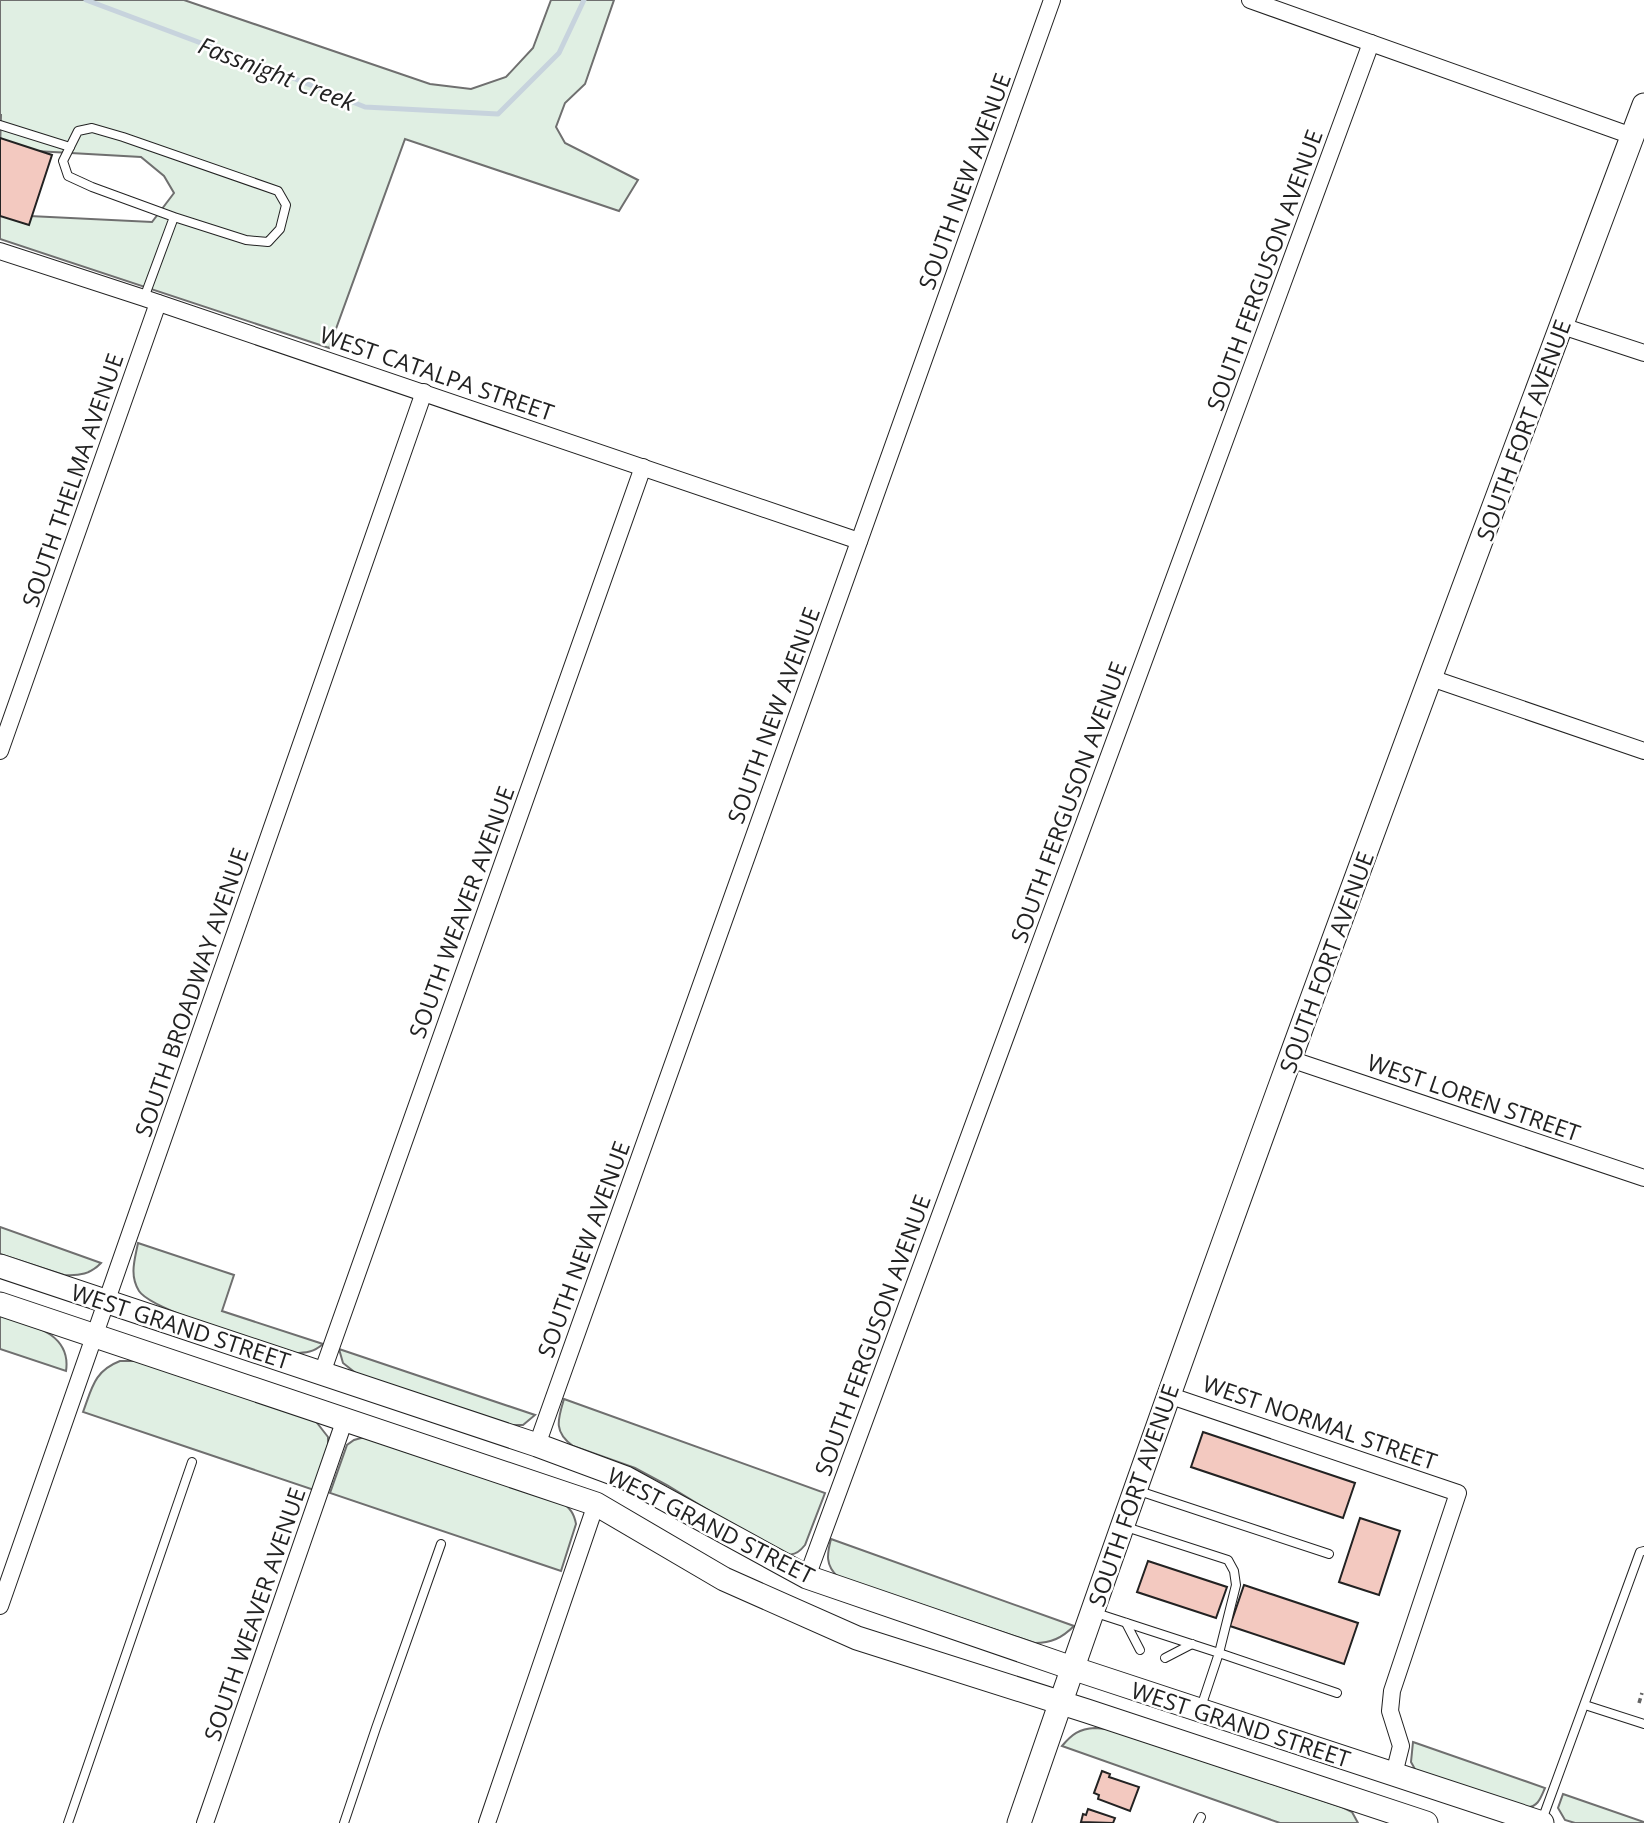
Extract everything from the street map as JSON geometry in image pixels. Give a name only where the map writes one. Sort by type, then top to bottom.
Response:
[{"type":"main road","name":"SOUTH FORT AVENUE","points":[[1019,1823],[1134,1490],[1290,1059],[1644,105]]},
{"type":"main road","name":"WEST GRAND STREET","points":[[0,1266],[537,1445],[626,1478],[807,1577],[1541,1823]]},
{"type":"main road","name":"WEST GRAND STREET","points":[[0,1304],[596,1504],[724,1580],[857,1638],[1060,1702],[1378,1815],[1426,1823]]},
{"type":"street","name":"SOUTH NEW AVENUE","points":[[537,1445],[1052,0]]},
{"type":"street","points":[[1250,0],[1632,136]]},
{"type":"street","name":"SOUTH FERGUSON AVENUE","points":[[807,1577],[1371,43]]},
{"type":"street","name":"WEST CATALPA STREET","points":[[0,251],[859,541]]},
{"type":"street","name":"SOUTH THELMA AVENUE","points":[[0,751],[151,300]]},
{"type":"street","points":[[1562,326],[1644,354]]},
{"type":"street","name":"SOUTH BROADWAY AVENUE","points":[[0,1606],[424,392]]},
{"type":"street","name":"SOUTH WEAVER AVENUE","points":[[321,1373],[643,467]]},
{"type":"street","points":[[1431,678],[1644,751]]},
{"type":"street","name":"WEST LOREN STREET","points":[[1290,1059],[1644,1178]]},
{"type":"street","name":"WEST NORMAL STREET","points":[[1168,1395],[1458,1493],[1392,1691],[1390,1712],[1401,1746],[1394,1774]]},
{"type":"street","name":"SOUTH WEAVER AVENUE","points":[[205,1823],[345,1419]]},
{"type":"street","points":[[486,1823],[596,1504]]},
{"type":"lane","points":[[0,125],[70,147]]},
{"type":"lane","points":[[92,128],[122,136],[278,191],[286,205],[280,229],[268,243],[246,240],[174,217],[68,176],[63,161],[78,131],[92,128]]},
{"type":"lane","points":[[151,300],[174,217]]},
{"type":"lane","points":[[68,1823],[192,1462]]},
{"type":"lane","points":[[1134,1490],[1329,1554]]},
{"type":"lane","points":[[1122,1525],[1228,1560],[1234,1572],[1236,1585],[1219,1653],[1200,1710]]},
{"type":"lane","points":[[344,1823],[441,1544]]},
{"type":"lane","points":[[1541,1823],[1640,1552],[1644,1551]]},
{"type":"lane","points":[[1092,1612],[1338,1693]]},
{"type":"lane","points":[[1126,1623],[1140,1650]]},
{"type":"lane","points":[[1165,1658],[1192,1644]]},
{"type":"lane","points":[[1585,1705],[1644,1724]]},
{"type":"path","points":[[1639,1703],[1642,1693]]},
{"type":"green space","points":[[0,0],[184,0],[430,84],[471,89],[506,77],[533,48],[551,0],[614,0],[585,84],[565,103],[556,127],[565,143],[638,180],[619,211],[405,139],[329,348],[0,239],[0,211],[9,215],[152,222],[174,193],[164,176],[141,157],[0,149]]},
{"type":"green space","points":[[0,1227],[101,1263],[84,1274],[64,1275],[0,1254]]},
{"type":"green space","points":[[138,1243],[234,1275],[222,1311],[323,1344],[310,1352],[294,1353],[186,1317],[148,1299],[139,1291],[134,1279]]},
{"type":"green space","points":[[0,1314],[35,1326],[55,1338],[66,1358],[66,1371],[0,1349]]},
{"type":"green space","points":[[339,1349],[535,1415],[523,1425],[510,1425],[357,1374],[343,1363]]},
{"type":"green space","points":[[120,1361],[138,1361],[314,1419],[328,1437],[328,1445],[314,1490],[83,1412],[99,1375]]},
{"type":"green space","points":[[564,1399],[825,1493],[805,1545],[794,1554],[772,1549],[635,1468],[573,1446],[562,1436],[559,1425]]},
{"type":"green space","points":[[361,1438],[368,1438],[561,1502],[571,1511],[576,1524],[561,1571],[330,1493],[347,1445]]},
{"type":"green space","points":[[831,1539],[1074,1626],[1056,1639],[1035,1643],[838,1577],[828,1559]]},
{"type":"green space","points":[[1095,1728],[1107,1729],[1342,1807],[1352,1812],[1358,1823],[1280,1823],[1062,1746],[1076,1733]]},
{"type":"green space","points":[[1413,1742],[1545,1788],[1536,1804],[1526,1807],[1416,1771],[1411,1762]]},
{"type":"green space","points":[[1563,1794],[1644,1823],[1575,1823],[1565,1820],[1558,1808]]},
{"type":"building","points":[[0,138],[52,155],[29,225],[0,216]]},
{"type":"building","points":[[1203,1432],[1355,1483],[1343,1518],[1191,1467]]},
{"type":"building","points":[[1360,1518],[1400,1531],[1379,1595],[1339,1582]]},
{"type":"building","points":[[1148,1561],[1227,1587],[1216,1618],[1137,1592]]},
{"type":"building","points":[[1244,1585],[1358,1623],[1344,1664],[1230,1626]]},
{"type":"building","points":[[1102,1771],[1110,1774],[1109,1777],[1139,1787],[1130,1811],[1098,1799],[1099,1795],[1094,1793]]},
{"type":"building","points":[[1088,1809],[1115,1818],[1113,1823],[1081,1822]]},
{"type":"waterway","name":"Fassnight Creek","points":[[86,0],[365,107],[498,114],[559,53],[584,0]]}]
